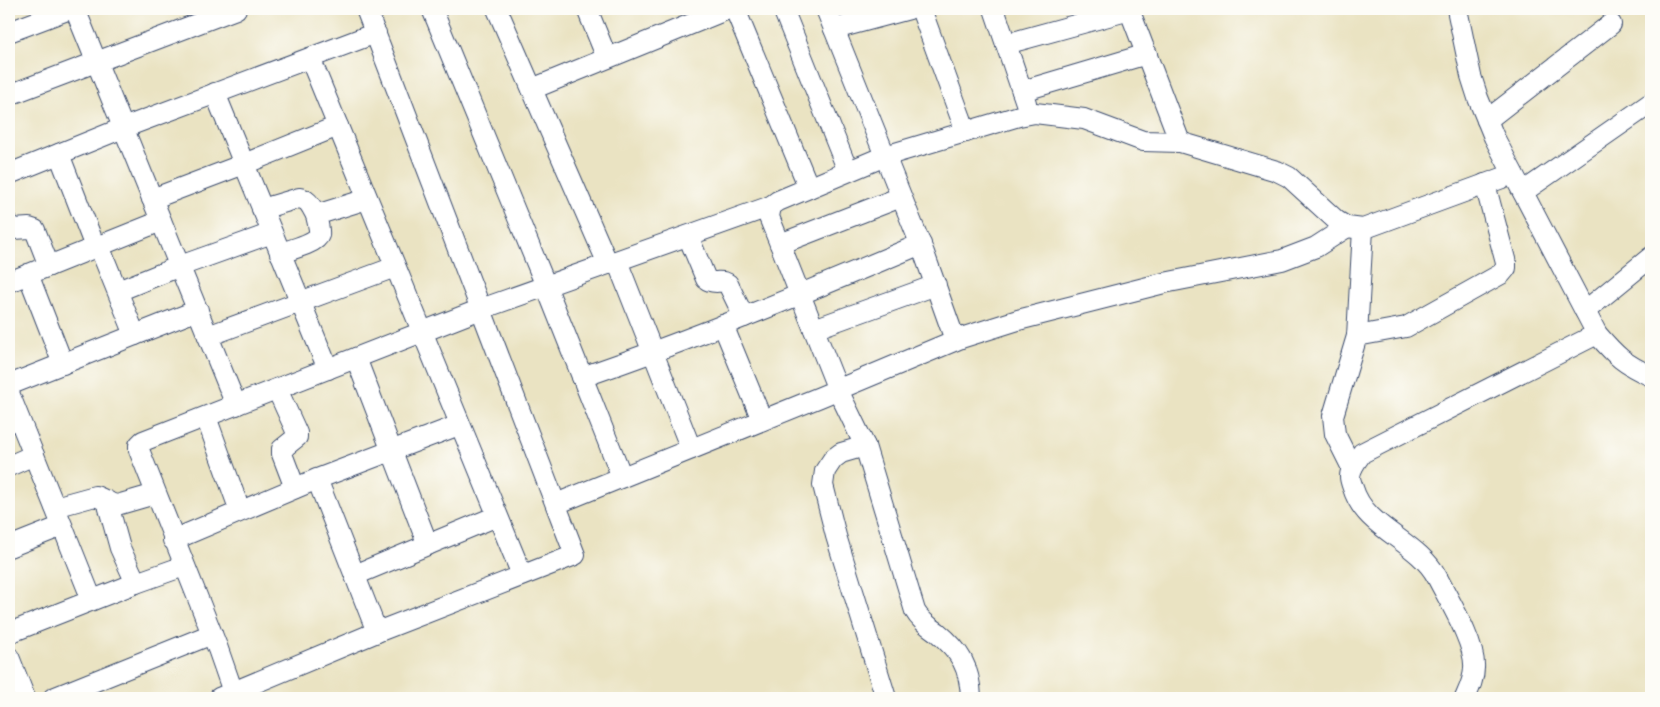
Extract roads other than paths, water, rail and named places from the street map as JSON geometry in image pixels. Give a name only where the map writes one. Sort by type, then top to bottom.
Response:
[{"type":"street","points":[[10,27],[70,9]]},
{"type":"street","points":[[75,9],[236,405]]},
{"type":"street","points":[[9,95],[236,9]]},
{"type":"street","points":[[366,9],[376,33],[481,309],[556,504],[575,555],[376,632],[226,695],[212,634],[138,450],[139,445],[143,441],[481,309],[771,206],[778,201],[885,156],[1019,116],[1035,113],[1084,119],[1143,140],[1180,142],[1264,167],[1289,177],[1336,221],[1355,228]]},
{"type":"street","points":[[432,9],[622,477]]},
{"type":"street","points":[[497,9],[532,89],[613,262],[653,353],[691,449]]},
{"type":"street","points":[[587,9],[607,58]]},
{"type":"street","points":[[532,89],[728,9]]},
{"type":"street","points":[[735,9],[809,188]]},
{"type":"street","points":[[783,9],[848,171]]},
{"type":"street","points":[[826,9],[921,244],[955,340]]},
{"type":"street","points":[[834,29],[909,9]]},
{"type":"street","points":[[921,9],[966,132]]},
{"type":"street","points":[[994,9],[1030,114]]},
{"type":"street","points":[[1006,44],[1130,9],[1180,142]]},
{"type":"street","points":[[1458,9],[1471,76],[1487,120],[1513,174],[1597,334],[1614,354],[1630,367],[1651,376]]},
{"type":"street","points":[[1487,120],[1611,24]]},
{"type":"street","points":[[9,174],[123,128],[376,33]]},
{"type":"street","points":[[1022,91],[1147,54]]},
{"type":"street","points":[[310,58],[522,576]]},
{"type":"street","points":[[216,93],[328,369]]},
{"type":"street","points":[[1523,192],[1651,103]]},
{"type":"street","points":[[152,199],[338,126]]},
{"type":"street","points":[[59,154],[135,335]]},
{"type":"street","points":[[556,504],[838,390],[955,340],[1018,320],[1164,284],[1282,260],[1316,247],[1355,228],[1513,174]]},
{"type":"street","points":[[1357,336],[1406,327],[1501,274],[1506,268],[1506,263],[1485,184]]},
{"type":"street","points":[[780,244],[902,196]]},
{"type":"street","points":[[262,209],[299,198],[310,203],[316,215],[320,234],[318,238],[312,242],[280,253]]},
{"type":"street","points":[[316,215],[367,199]]},
{"type":"street","points":[[771,206],[769,217],[838,390],[865,446],[915,611],[922,621],[958,652],[966,665],[971,698]]},
{"type":"street","points":[[9,282],[161,221]]},
{"type":"street","points":[[9,224],[14,229],[29,228],[35,230],[49,266]]},
{"type":"street","points":[[1352,468],[1335,434],[1333,416],[1357,336],[1355,228]]},
{"type":"street","points":[[118,292],[180,266],[272,233]]},
{"type":"street","points":[[688,236],[706,279],[712,282],[726,282],[744,317]]},
{"type":"street","points":[[582,377],[653,353],[800,295],[921,244]]},
{"type":"street","points":[[1585,311],[1651,257]]},
{"type":"street","points":[[208,336],[394,267]]},
{"type":"street","points":[[28,274],[63,364]]},
{"type":"street","points":[[814,329],[936,285]]},
{"type":"street","points":[[9,385],[198,310]]},
{"type":"street","points":[[723,325],[762,420]]},
{"type":"street","points":[[1465,698],[1475,667],[1469,643],[1433,568],[1368,515],[1355,497],[1350,477],[1352,468],[1362,453],[1597,334]]},
{"type":"street","points":[[356,358],[428,545]]},
{"type":"street","points":[[277,389],[297,433],[294,441],[282,449],[282,454],[295,488]]},
{"type":"street","points":[[9,393],[92,600]]},
{"type":"street","points":[[206,417],[240,511]]},
{"type":"street","points":[[173,540],[317,479],[460,425]]},
{"type":"street","points":[[865,446],[841,453],[833,459],[825,471],[823,486],[836,536],[886,698]]},
{"type":"street","points":[[9,466],[34,455]]},
{"type":"street","points":[[317,479],[376,632]]},
{"type":"street","points":[[54,507],[95,496],[117,505],[155,494]]},
{"type":"street","points":[[107,501],[120,548],[136,582]]},
{"type":"street","points":[[355,575],[497,516]]},
{"type":"street","points":[[9,547],[62,526]]},
{"type":"street","points":[[9,633],[136,582],[184,566]]},
{"type":"street","points":[[53,698],[212,634]]},
{"type":"street","points":[[9,657],[25,698]]}]
